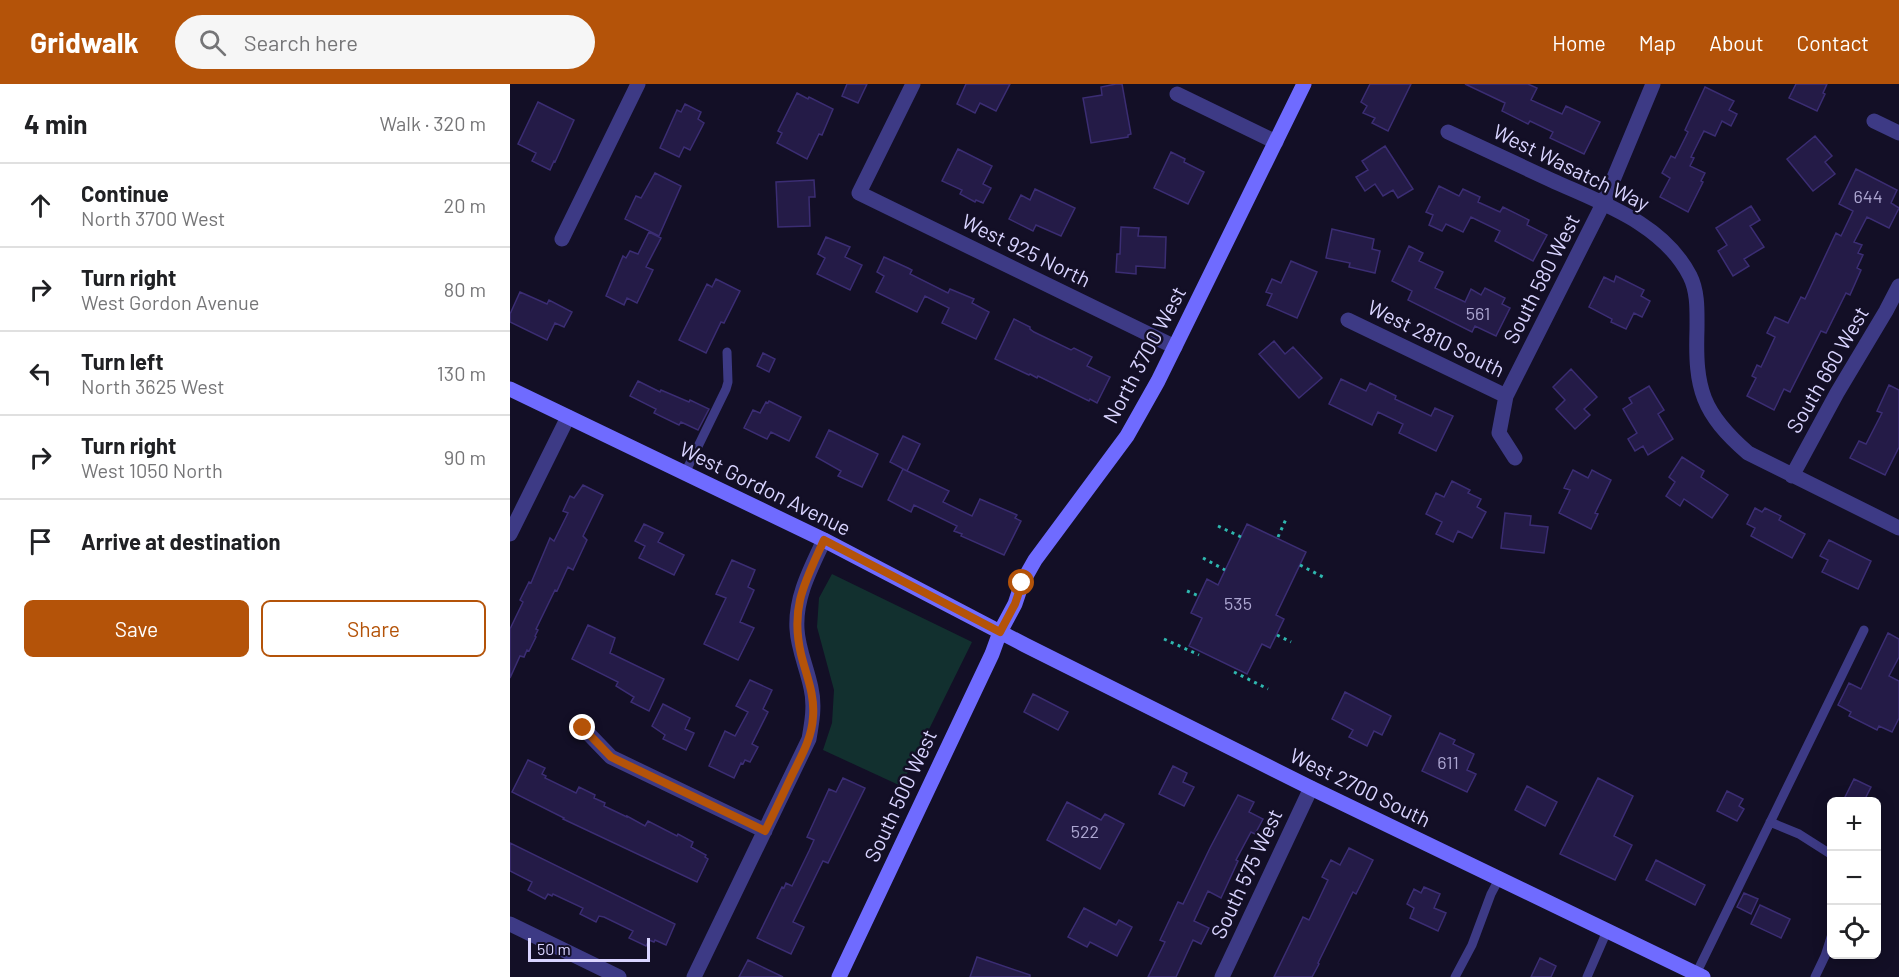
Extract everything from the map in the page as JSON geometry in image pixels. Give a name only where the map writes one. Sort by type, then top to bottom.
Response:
[{"type":"main road","name":"North 3700 West","points":[[1000,632],[1035,560],[1127,436],[1175,347],[1304,84]]},
{"type":"main road","name":"West Gordon Avenue","points":[[510,388],[824,540],[1000,632]]},
{"type":"main road","name":"West 2700 South","points":[[1000,632],[1311,788],[1699,975]]},
{"type":"main road","name":"South 500 West","points":[[839,977],[992,654],[1000,632]]},
{"type":"street","points":[[562,239],[638,84]]},
{"type":"street","name":"West 925 North","points":[[913,84],[859,194],[1175,347]]},
{"type":"street","name":"South 580 West","points":[[1515,458],[1499,433],[1506,396],[1603,204],[1653,84]]},
{"type":"street","points":[[1178,94],[1276,142]]},
{"type":"street","points":[[1874,121],[1899,133]]},
{"type":"street","name":"West Wasatch Way","points":[[1448,132],[1603,204],[1645,227],[1664,241],[1680,259],[1691,278],[1697,303],[1697,370],[1703,395],[1713,417],[1748,453],[1899,528]]},
{"type":"street","name":"South 660 West","points":[[1792,476],[1899,286]]},
{"type":"street","name":"West 2810 South","points":[[1348,320],[1506,396]]},
{"type":"street","points":[[510,534],[568,417]]},
{"type":"street","points":[[694,977],[809,739],[813,717],[812,690],[797,630],[797,610],[803,586],[824,540]]},
{"type":"street","points":[[583,728],[611,757],[765,831]]},
{"type":"street","name":"South 575 West","points":[[1222,977],[1311,788]]},
{"type":"street","points":[[510,924],[619,977]]},
{"type":"lane","points":[[685,473],[726,389],[728,382],[727,352]]},
{"type":"lane","points":[[1699,975],[1770,822],[1864,630]]},
{"type":"lane","points":[[1770,822],[1799,834],[1827,852]]},
{"type":"lane","points":[[1455,977],[1472,945],[1499,879]]},
{"type":"lane","points":[[1587,977],[1607,931]]},
{"type":"lane","points":[[1815,977],[1827,950]]},
{"type":"path","points":[[1278,537],[1286,519]]},
{"type":"path","points":[[1218,526],[1241,537]]},
{"type":"path","points":[[1203,558],[1225,570]]},
{"type":"path","points":[[1300,566],[1323,577]]},
{"type":"path","points":[[1187,591],[1199,596]]},
{"type":"path","points":[[1276,635],[1291,642]]},
{"type":"path","points":[[1164,639],[1199,655]]},
{"type":"path","points":[[1234,672],[1268,689]]},
{"type":"green space","points":[[832,574],[972,642],[901,786],[823,750],[832,723],[834,690],[817,627],[819,598]]},
{"type":"building","points":[[847,84],[867,84],[858,103],[842,96]]},
{"type":"building","points":[[966,84],[1010,84],[996,111],[980,103],[975,113],[957,104]]},
{"type":"building","points":[[1122,84],[1131,134],[1128,137],[1091,143],[1083,98],[1102,95],[1101,87]]},
{"type":"building","points":[[1370,84],[1411,84],[1388,131],[1372,123],[1375,118],[1363,113],[1367,106],[1361,102]]},
{"type":"building","points":[[1465,84],[1528,84],[1537,88],[1531,100],[1562,114],[1566,106],[1600,122],[1584,154],[1550,138],[1553,132],[1530,121],[1528,124],[1502,111],[1505,103]]},
{"type":"building","points":[[1796,84],[1827,84],[1817,111],[1789,98]]},
{"type":"building","points":[[1705,87],[1734,101],[1729,110],[1737,114],[1731,126],[1722,121],[1715,136],[1704,131],[1691,157],[1694,158],[1690,166],[1705,173],[1688,212],[1660,197],[1670,178],[1662,173],[1671,156],[1675,158],[1688,132],[1685,130]]},
{"type":"building","points":[[797,93],[833,109],[822,135],[819,134],[807,159],[777,143],[782,133],[778,131]]},
{"type":"building","points":[[538,102],[574,120],[550,170],[532,161],[536,153],[518,144]]},
{"type":"building","points":[[685,104],[701,112],[698,119],[704,123],[690,150],[684,147],[679,157],[660,148],[677,110],[681,112]]},
{"type":"building","points":[[1815,136],[1832,156],[1825,162],[1835,174],[1813,191],[1787,159]]},
{"type":"building","points":[[1385,146],[1413,189],[1398,198],[1393,190],[1383,196],[1375,184],[1365,191],[1356,177],[1368,170],[1362,161]]},
{"type":"building","points":[[958,149],[992,166],[983,184],[991,188],[983,203],[976,200],[975,202],[960,194],[962,190],[942,181]]},
{"type":"building","points":[[1171,152],[1185,159],[1184,162],[1204,172],[1188,204],[1154,188]]},
{"type":"building","points":[[1856,169],[1897,190],[1891,203],[1899,208],[1889,228],[1867,217],[1854,242],[1862,245],[1858,253],[1863,255],[1857,268],[1861,270],[1850,295],[1846,293],[1826,333],[1821,331],[1790,392],[1784,389],[1774,410],[1747,396],[1756,378],[1752,376],[1757,365],[1761,367],[1775,337],[1767,333],[1775,317],[1788,323],[1801,297],[1805,299],[1836,233],[1841,236],[1853,211],[1839,204]]},
{"type":"building","points":[[655,173],[681,186],[659,236],[625,219],[636,196],[641,198]]},
{"type":"building","points":[[814,180],[815,197],[809,197],[810,226],[778,227],[776,182]]},
{"type":"building","points":[[1439,186],[1459,196],[1463,189],[1480,197],[1478,202],[1500,212],[1503,207],[1529,220],[1527,225],[1547,235],[1533,261],[1495,241],[1500,231],[1471,217],[1463,232],[1446,224],[1442,231],[1429,225],[1433,215],[1426,212]]},
{"type":"building","points":[[1035,189],[1075,208],[1061,236],[1036,225],[1033,231],[1009,219],[1021,195],[1030,200]]},
{"type":"building","points":[[1751,206],[1760,220],[1750,226],[1764,247],[1744,259],[1749,266],[1733,276],[1718,251],[1727,245],[1716,228]]},
{"type":"building","points":[[1121,227],[1139,228],[1138,236],[1166,237],[1165,268],[1136,266],[1136,274],[1116,272],[1117,254],[1120,254]]},
{"type":"building","points":[[1332,229],[1374,239],[1372,249],[1380,251],[1375,273],[1349,267],[1350,263],[1326,258]]},
{"type":"building","points":[[649,232],[661,238],[646,267],[653,270],[637,303],[627,298],[624,305],[606,296],[623,256],[626,258],[630,251],[638,254]]},
{"type":"building","points":[[826,237],[850,247],[845,257],[862,265],[850,290],[817,274],[825,258],[818,254]]},
{"type":"building","points":[[1409,246],[1423,253],[1419,261],[1443,272],[1435,288],[1465,302],[1471,289],[1481,295],[1485,288],[1505,298],[1502,304],[1510,308],[1496,336],[1475,326],[1472,332],[1408,300],[1412,291],[1392,281]]},
{"type":"building","points":[[884,257],[912,270],[910,274],[948,293],[950,289],[974,299],[972,303],[989,312],[976,339],[942,323],[949,308],[925,296],[917,312],[876,292],[884,276],[877,272]]},
{"type":"building","points":[[1291,261],[1317,272],[1297,318],[1267,305],[1272,294],[1266,292],[1272,279],[1281,283]]},
{"type":"building","points":[[1616,276],[1644,290],[1641,296],[1650,301],[1642,317],[1634,313],[1626,329],[1589,307],[1604,277],[1614,282]]},
{"type":"building","points":[[716,279],[740,291],[706,353],[679,340],[707,284],[712,287]]},
{"type":"building","points":[[520,292],[547,304],[549,300],[572,312],[564,327],[555,323],[547,340],[510,322],[510,314]]},
{"type":"building","points":[[1014,319],[1030,327],[1034,332],[1071,350],[1074,348],[1092,357],[1087,366],[1110,377],[1097,403],[995,359]]},
{"type":"building","points":[[1274,341],[1285,354],[1293,347],[1322,378],[1299,398],[1259,354]]},
{"type":"building","points":[[763,353],[775,359],[769,372],[757,366]]},
{"type":"building","points":[[1571,369],[1597,397],[1584,409],[1590,415],[1575,429],[1556,409],[1565,400],[1553,387]]},
{"type":"building","points":[[1341,379],[1366,391],[1370,383],[1396,396],[1395,399],[1431,416],[1435,408],[1453,416],[1436,451],[1399,433],[1403,424],[1378,412],[1372,425],[1329,404]]},
{"type":"building","points":[[638,381],[660,392],[661,390],[689,402],[690,400],[709,409],[698,430],[681,422],[679,425],[654,413],[656,409],[630,396]]},
{"type":"building","points":[[1889,385],[1899,390],[1899,447],[1885,475],[1850,458],[1859,441],[1866,444],[1882,413],[1877,411]]},
{"type":"building","points":[[1649,386],[1664,410],[1658,414],[1673,439],[1648,455],[1643,446],[1635,451],[1628,439],[1637,433],[1623,409],[1632,403],[1629,398]]},
{"type":"building","points":[[769,401],[801,417],[789,441],[771,432],[767,439],[744,428],[753,410],[760,413]]},
{"type":"building","points":[[829,430],[878,454],[862,487],[838,476],[841,471],[816,457]]},
{"type":"building","points":[[903,436],[920,444],[907,471],[890,462]]},
{"type":"building","points":[[1682,457],[1704,471],[1701,477],[1728,495],[1712,518],[1684,499],[1680,506],[1666,496],[1675,482],[1669,477]]},
{"type":"building","points":[[903,469],[949,491],[943,502],[972,516],[980,499],[1017,515],[1015,518],[1021,521],[1004,555],[961,536],[962,534],[954,531],[957,526],[914,505],[911,512],[888,500]]},
{"type":"building","points":[[1573,470],[1588,478],[1592,470],[1611,480],[1595,513],[1598,514],[1591,529],[1559,513],[1570,490],[1564,488]]},
{"type":"building","points":[[1452,481],[1470,490],[1468,493],[1481,499],[1477,507],[1486,512],[1472,538],[1458,531],[1453,542],[1436,534],[1442,522],[1426,514],[1436,493],[1444,497]]},
{"type":"building","points":[[583,485],[603,495],[583,536],[587,540],[573,570],[568,567],[557,591],[555,590],[536,629],[538,630],[536,637],[529,651],[527,650],[524,657],[520,656],[510,678],[510,629],[523,602],[520,600],[529,582],[531,583],[550,538],[554,541],[568,513],[563,511],[570,496],[574,498]]},
{"type":"building","points":[[1755,508],[1762,512],[1765,508],[1781,516],[1779,520],[1805,534],[1792,558],[1751,536],[1755,528],[1747,524]]},
{"type":"building","points":[[1505,513],[1531,516],[1530,525],[1548,527],[1544,553],[1501,548]]},
{"type":"building","points":[[644,524],[663,533],[658,542],[684,555],[674,575],[639,558],[645,546],[635,541]]},
{"type":"building","points":[[1247,524],[1306,552],[1276,615],[1284,619],[1270,648],[1262,644],[1247,674],[1189,646],[1202,618],[1191,613],[1207,579],[1218,585]]},
{"type":"building","points":[[1829,540],[1871,561],[1858,589],[1822,572],[1828,560],[1820,556]]},
{"type":"building","points":[[732,560],[755,570],[748,587],[754,590],[740,622],[754,628],[738,660],[704,644],[726,598],[716,594]]},
{"type":"building","points":[[588,625],[615,638],[610,653],[664,679],[649,711],[631,702],[634,697],[616,686],[618,682],[572,659]]},
{"type":"building","points":[[1888,633],[1899,639],[1899,657],[1889,676],[1899,681],[1899,718],[1892,732],[1879,726],[1877,730],[1849,716],[1851,712],[1838,705],[1849,683],[1861,689]]},
{"type":"building","points":[[750,680],[772,690],[763,709],[768,712],[752,744],[758,747],[750,762],[745,760],[743,764],[741,763],[734,778],[709,766],[725,731],[735,736],[748,712],[736,706]]},
{"type":"building","points":[[1345,692],[1391,716],[1382,735],[1374,731],[1367,746],[1349,737],[1353,730],[1332,719]]},
{"type":"building","points":[[1033,694],[1068,712],[1058,730],[1024,712]]},
{"type":"building","points":[[663,704],[690,718],[685,729],[694,733],[686,750],[663,739],[665,735],[652,726]]},
{"type":"building","points":[[1440,733],[1455,740],[1453,744],[1474,754],[1467,770],[1476,774],[1467,792],[1422,771]]},
{"type":"building","points":[[528,760],[545,768],[542,774],[546,776],[545,778],[576,793],[579,787],[595,795],[594,798],[605,803],[604,806],[645,826],[648,821],[693,842],[691,847],[706,855],[708,859],[697,882],[563,819],[512,792]]},
{"type":"building","points":[[1173,766],[1187,773],[1183,782],[1194,787],[1184,806],[1159,794]]},
{"type":"building","points":[[843,778],[865,788],[828,863],[823,861],[793,922],[804,927],[791,954],[757,938],[782,887],[784,888],[786,883],[792,886],[809,851],[814,840],[807,837],[829,789],[836,792]]},
{"type":"building","points":[[1598,778],[1633,796],[1614,836],[1632,845],[1615,880],[1560,854]]},
{"type":"building","points":[[1854,779],[1871,787],[1866,797],[1845,797]]},
{"type":"building","points":[[1527,786],[1557,802],[1545,826],[1515,810]]},
{"type":"building","points":[[1727,791],[1743,799],[1739,806],[1744,809],[1737,821],[1717,811]]},
{"type":"building","points":[[1238,795],[1254,802],[1249,812],[1263,819],[1255,834],[1251,832],[1236,860],[1238,861],[1221,898],[1208,891],[1194,921],[1209,928],[1201,944],[1193,940],[1176,977],[1148,977],[1165,942],[1160,940],[1178,902],[1183,904]]},
{"type":"building","points":[[1067,802],[1101,820],[1105,814],[1124,824],[1100,869],[1047,840]]},
{"type":"building","points":[[510,843],[675,924],[666,945],[649,940],[646,946],[629,938],[633,931],[604,917],[599,916],[596,922],[580,914],[583,908],[553,894],[552,896],[548,894],[545,899],[528,890],[532,882],[510,871]]},
{"type":"building","points":[[1349,848],[1373,860],[1356,894],[1353,892],[1312,977],[1274,977],[1303,917],[1309,920],[1328,880],[1322,877],[1331,860],[1340,865]]},
{"type":"building","points":[[1656,860],[1705,885],[1695,905],[1646,880]]},
{"type":"building","points":[[1424,887],[1440,894],[1434,908],[1446,913],[1438,931],[1410,918],[1414,908],[1407,904],[1414,889],[1421,893]]},
{"type":"building","points":[[1744,893],[1758,899],[1751,914],[1737,907]]},
{"type":"building","points":[[1760,905],[1790,919],[1781,938],[1751,924]]},
{"type":"building","points":[[1084,908],[1116,925],[1119,920],[1132,927],[1117,956],[1090,942],[1087,947],[1068,937]]},
{"type":"building","points":[[977,957],[1030,975],[1030,977],[970,977]]},
{"type":"building","points":[[1540,958],[1556,966],[1551,977],[1531,977]]},
{"type":"building","points":[[748,960],[783,977],[739,977]]},
{"type":"route","points":[[583,728],[611,757],[765,831],[809,739],[813,717],[812,690],[801,655],[797,610],[803,586],[824,540],[1000,632],[1015,604],[1022,583]]}]
